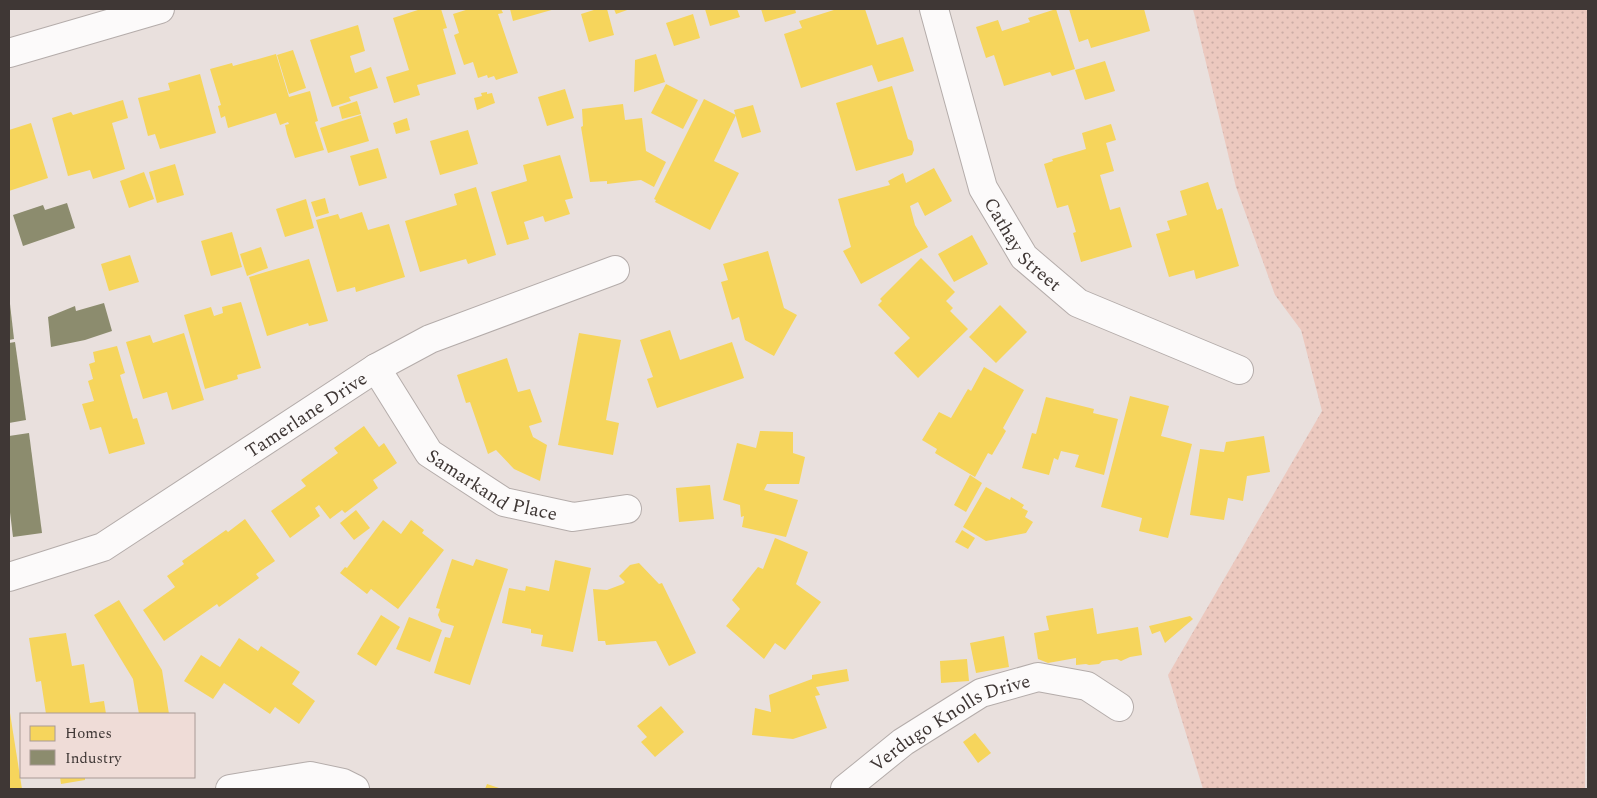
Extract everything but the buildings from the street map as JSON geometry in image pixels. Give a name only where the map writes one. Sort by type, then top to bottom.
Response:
[{"type":"street","points":[[9,53],[160,9]]},
{"type":"street","name":"Cathay Street","points":[[934,9],[983,188],[1024,257],[1078,303],[1239,370]]},
{"type":"street","name":"Tamerlane Drive","points":[[9,576],[103,547],[376,368],[430,338],[614,270]]},
{"type":"street","name":"Samarkand Place","points":[[376,368],[429,453],[504,502],[572,517],[627,510]]},
{"type":"street","name":"Verdugo Knolls Drive","points":[[845,789],[903,742],[981,693],[1038,677],[1087,686],[1119,707]]},
{"type":"street","points":[[230,789],[310,776],[343,783],[355,789]]},
{"type":"shaded area","points":[[1193,9],[1588,9],[1588,570],[1585,789],[1203,789],[1168,675],[1322,411],[1301,330],[1275,295],[1236,187]]}]
